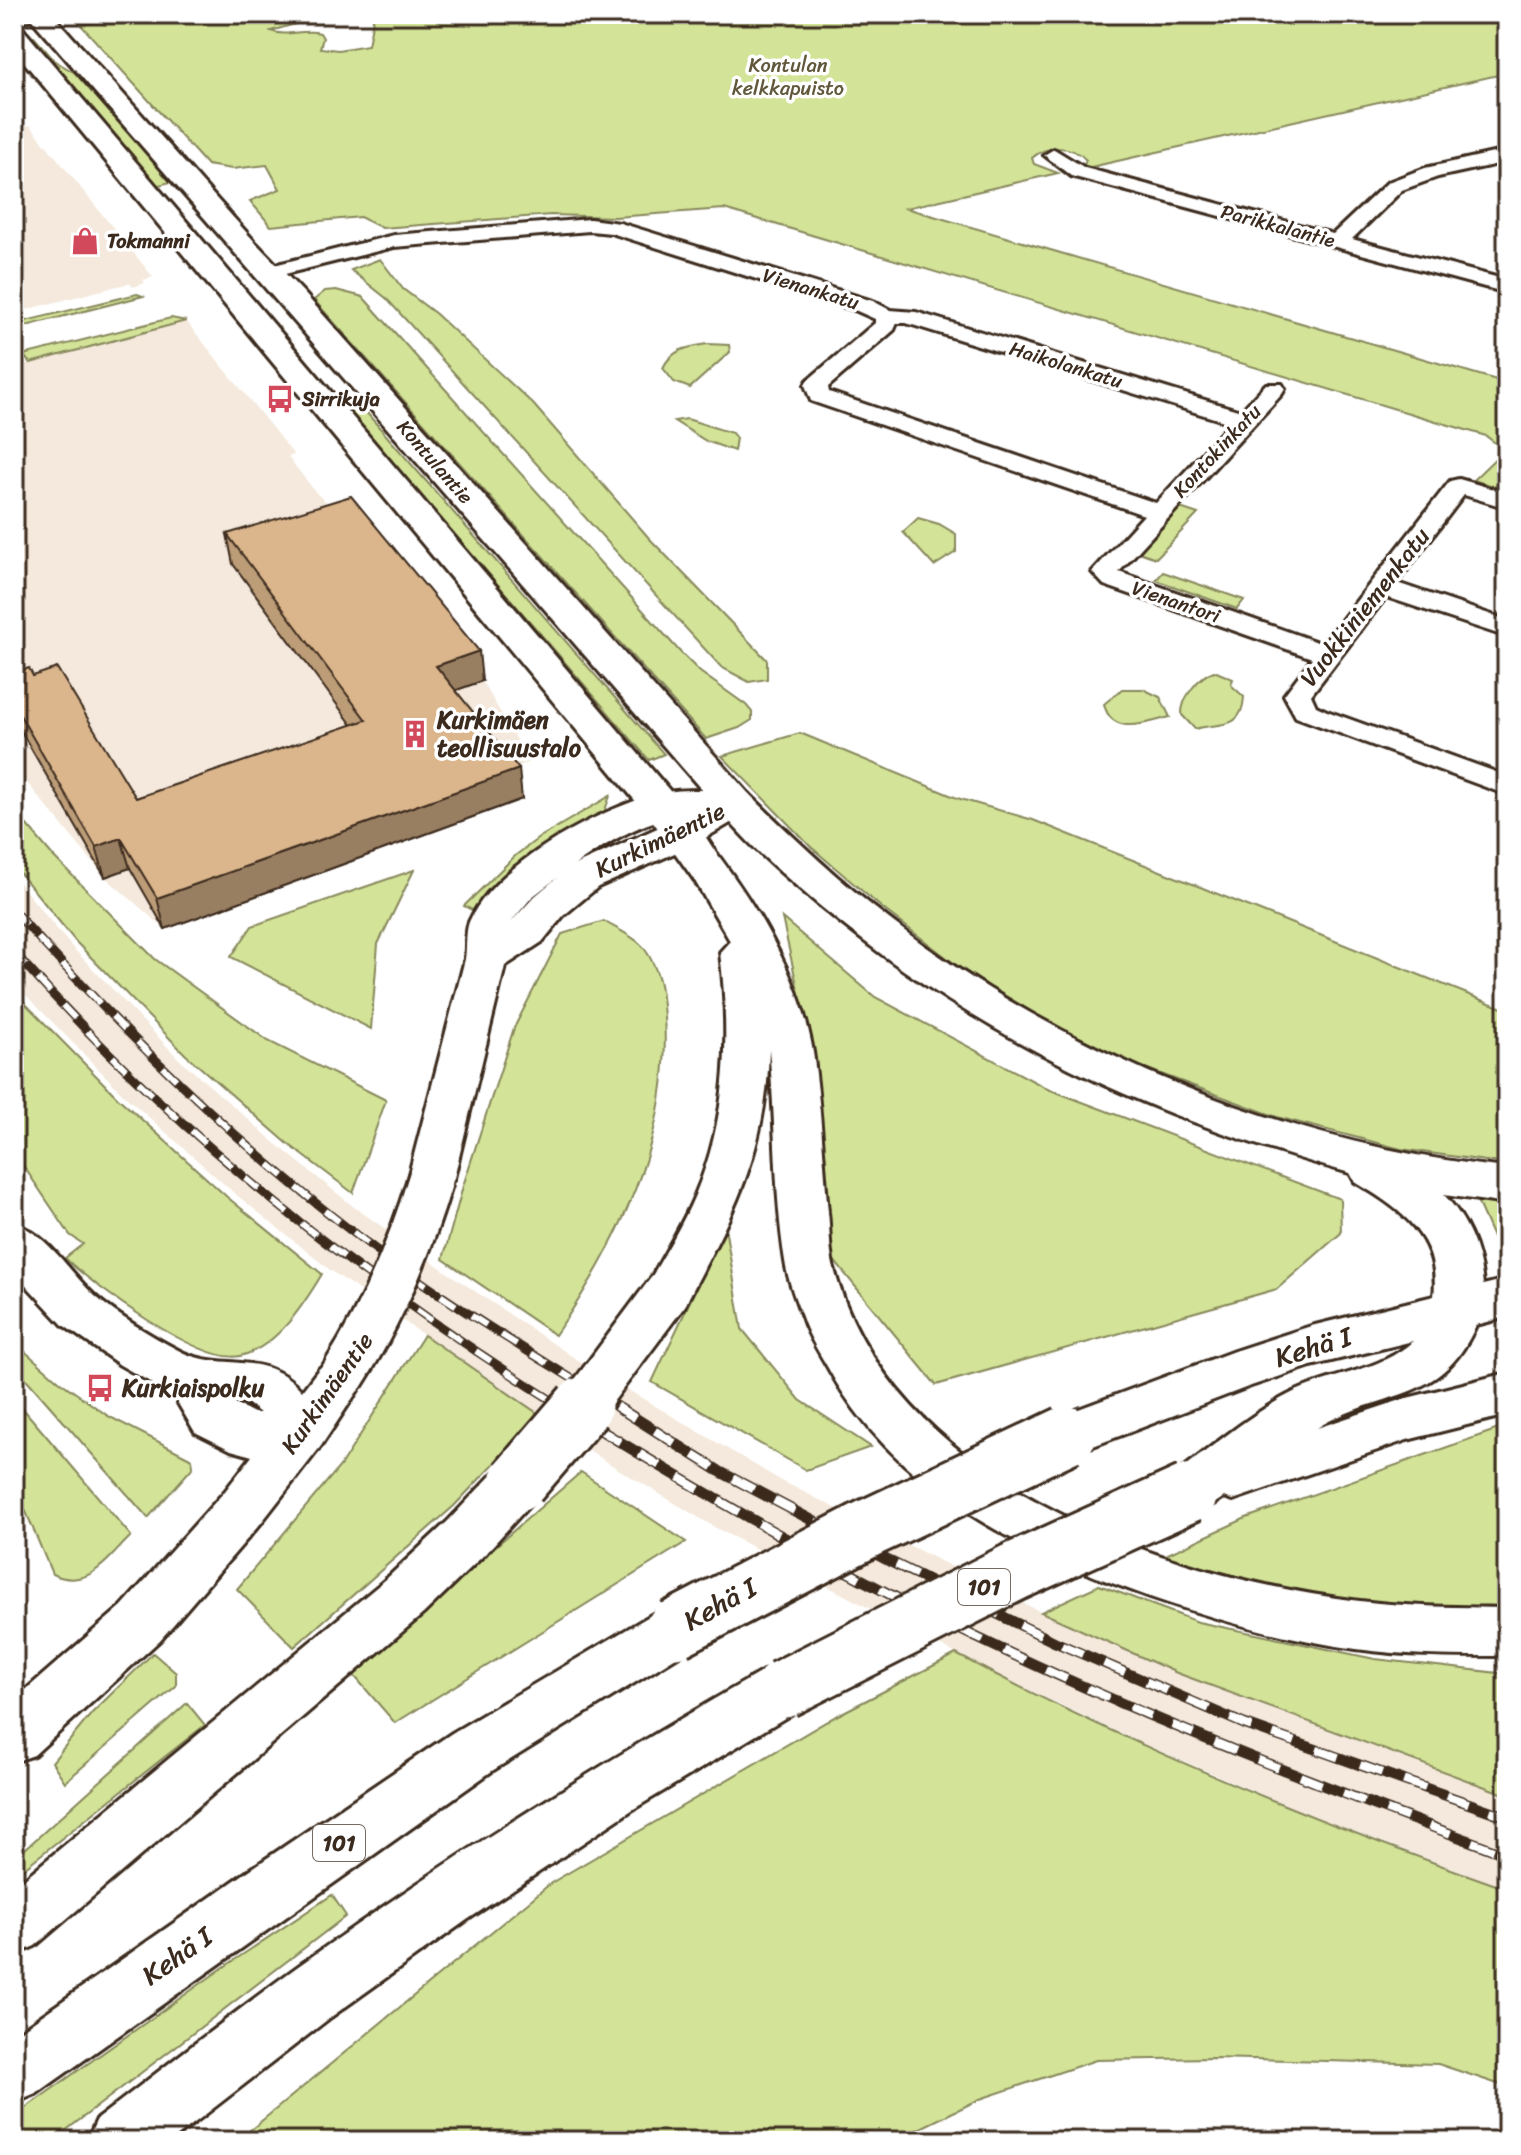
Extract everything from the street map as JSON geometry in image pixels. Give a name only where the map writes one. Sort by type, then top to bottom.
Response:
[{"type":"main road","points":[[14,16],[24,14]]},
{"type":"main road","name":"Kontulantie","points":[[39,14],[735,803],[823,887],[877,932],[980,1004],[1032,1035],[1174,1101],[1230,1122],[1344,1155]]},
{"type":"main road","name":"Kontulantie","points":[[14,34],[671,820],[736,914],[767,967],[791,1050],[809,1263],[814,1285],[843,1358],[897,1430],[984,1499],[1047,1534],[1116,1564],[1251,1605],[1339,1623],[1507,1632]]},
{"type":"main road","name":"Kurkimäentie","points":[[14,1736],[141,1623],[243,1507],[303,1431],[367,1339],[393,1289],[431,1178],[486,959],[527,932],[549,906],[584,877],[671,820],[735,803]]},
{"type":"main road","points":[[14,1925],[404,1597],[518,1482],[595,1391],[667,1293],[723,1184],[748,1080],[746,985],[736,914]]},
{"type":"main road","points":[[1344,1155],[1507,1186]]},
{"type":"main road","points":[[1189,1493],[1307,1408],[1382,1381],[1427,1359],[1447,1334],[1458,1309],[1459,1273],[1453,1246],[1433,1213],[1404,1189],[1344,1155]]},
{"type":"main road","points":[[14,1241],[80,1311],[137,1351],[191,1381],[213,1417],[249,1435],[303,1431]]},
{"type":"main road","name":"Kehä I","points":[[14,2072],[472,1752],[675,1629],[785,1568],[918,1502],[1067,1435],[1234,1371],[1311,1346],[1507,1298]]},
{"type":"main road","name":"101","points":[[119,2141],[336,1976],[533,1840],[663,1758],[783,1689],[1014,1572],[1189,1493],[1407,1419],[1507,1394]]},
{"type":"street","name":"Parikkalantie","points":[[1054,155],[1078,172],[1507,287]]},
{"type":"street","points":[[1337,242],[1395,186],[1424,174],[1507,156]]},
{"type":"street","name":"Vienankatu","points":[[269,272],[394,241],[590,225],[623,230],[865,306],[886,316],[886,325],[816,385],[819,396],[1159,512]]},
{"type":"street","name":"Haikolankatu","points":[[886,316],[908,317],[1245,420]]},
{"type":"street","name":"Kontokinkatu","points":[[1159,512],[1274,389]]},
{"type":"street","name":"Vuokkiniemenkatu","points":[[1507,501],[1459,486],[1297,695],[1306,711],[1507,786]]},
{"type":"street","name":"Vienantori","points":[[1159,512],[1105,572],[1113,580],[1327,654]]},
{"type":"street","points":[[1380,586],[1507,629]]},
{"type":"shaded area","points":[[30,125],[153,277],[133,287],[129,283],[14,313],[14,129]]},
{"type":"shaded area","points":[[186,321],[294,455],[288,457],[318,495],[355,526],[482,681],[530,762],[501,772],[522,799],[165,929],[105,877],[14,767],[14,367]]},
{"type":"shaded area","points":[[14,877],[71,946],[179,1059],[354,1207],[454,1277],[579,1361],[780,1480],[1041,1612],[1177,1673],[1507,1795],[1507,1889],[1298,1810],[1139,1742],[991,1672],[716,1528],[605,1461],[330,1270],[234,1193],[125,1096],[14,983]]},
{"type":"green space","name":"Kontulan kelkkapuisto","points":[[141,14],[291,16],[302,22],[271,31],[283,34],[320,33],[323,38],[320,48],[338,50],[368,45],[374,14],[1507,14],[1507,73],[1082,169],[1086,160],[1074,151],[1052,149],[1032,158],[1034,164],[1058,173],[906,208],[1507,383],[1507,490],[1473,480],[1504,450],[1486,436],[724,209],[615,217],[551,215],[382,228],[360,217],[271,226],[250,201],[280,189],[267,165],[232,169],[207,165],[81,25]]},
{"type":"green space","points":[[34,37],[55,61],[75,73],[171,182],[155,186],[26,39]]},
{"type":"green space","points":[[380,259],[403,289],[436,314],[533,404],[649,538],[767,660],[767,679],[749,682],[721,667],[386,298],[351,270]]},
{"type":"green space","points":[[336,290],[363,297],[681,653],[700,672],[746,705],[752,712],[752,720],[739,728],[706,739],[314,300],[325,291]]},
{"type":"green space","points":[[137,294],[143,296],[14,329],[17,323]]},
{"type":"green space","points":[[171,318],[186,321],[30,363],[23,355]]},
{"type":"green space","points":[[707,344],[729,345],[730,352],[690,388],[674,382],[663,368],[671,357],[687,348]]},
{"type":"green space","points":[[352,396],[664,754],[649,760],[339,400]]},
{"type":"green space","points":[[687,419],[732,433],[736,438],[734,451],[706,441],[674,421]]},
{"type":"green space","points":[[1180,508],[1198,514],[1156,558],[1139,552]]},
{"type":"green space","points":[[918,518],[939,524],[956,534],[956,552],[934,566],[903,532]]},
{"type":"green space","points":[[1163,572],[1244,600],[1237,609],[1156,580]]},
{"type":"green space","points":[[1214,671],[1233,679],[1231,685],[1244,697],[1242,708],[1234,721],[1195,729],[1182,715],[1182,708],[1197,683]]},
{"type":"green space","points":[[1122,689],[1143,689],[1160,697],[1170,717],[1132,725],[1115,721],[1108,715],[1104,704]]},
{"type":"green space","points":[[800,733],[957,798],[1033,820],[1507,1010],[1507,1164],[1401,1149],[1277,1117],[1099,1051],[1042,1020],[964,971],[882,908],[811,847],[722,756]]},
{"type":"green space","points":[[610,796],[604,813],[478,913],[464,906],[516,855],[540,837]]},
{"type":"green space","points":[[14,810],[54,857],[155,959],[268,1041],[386,1100],[353,1193],[287,1143],[185,1054],[76,942],[14,866]]},
{"type":"green space","points":[[414,870],[378,944],[371,1029],[231,957],[252,926]]},
{"type":"green space","points":[[782,918],[875,997],[1048,1089],[1340,1199],[1341,1233],[1277,1289],[936,1385],[832,1258],[808,1034]]},
{"type":"green space","points":[[604,921],[640,944],[657,973],[664,1017],[664,1060],[659,1103],[637,1185],[620,1225],[601,1263],[555,1335],[443,1259],[514,1028],[562,934]]},
{"type":"green space","points":[[14,992],[118,1098],[227,1197],[322,1274],[298,1311],[266,1344],[240,1356],[200,1348],[122,1303],[65,1258],[83,1244],[70,1235],[14,1152]]},
{"type":"green space","points":[[1477,1201],[1507,1203],[1507,1269]]},
{"type":"green space","points":[[725,1227],[742,1329],[800,1400],[871,1447],[806,1470],[652,1382]]},
{"type":"green space","points":[[424,1335],[540,1415],[454,1506],[294,1647],[237,1589],[341,1465]]},
{"type":"green space","points":[[14,1342],[59,1381],[108,1416],[192,1459],[193,1467],[148,1518],[14,1365]]},
{"type":"green space","points":[[14,1398],[131,1536],[105,1563],[87,1576],[65,1578],[52,1574],[14,1483]]},
{"type":"green space","points":[[1507,1426],[1507,1613],[1354,1604],[1214,1575],[1159,1558],[1246,1518]]},
{"type":"green space","points":[[581,1472],[686,1542],[395,1723],[351,1672]]},
{"type":"green space","points":[[1099,1585],[1198,1622],[1375,1659],[1507,1674],[1507,1795],[1177,1673],[1041,1612]]},
{"type":"green space","points":[[153,1653],[176,1673],[176,1686],[65,1782],[52,1762],[92,1713]]},
{"type":"green space","points":[[956,1654],[1090,1721],[1227,1782],[1366,1838],[1507,1889],[1507,2087],[1438,2064],[1212,2058],[1096,2060],[980,2099],[894,2141],[237,2141],[551,1883],[836,1716]]},
{"type":"green space","points":[[187,1703],[205,1725],[14,1876],[14,1859]]},
{"type":"green space","points":[[332,1895],[346,1916],[52,2141],[14,2141],[14,2116],[224,1967]]},
{"type":"building","name":"Kurkimäen teollisuustalo","points":[[351,496],[479,651],[436,666],[519,769],[157,898],[121,838],[96,847],[14,705],[14,673],[29,668],[33,676],[57,668],[136,798],[366,720],[227,534]]},
{"type":"railway","points":[[14,911],[156,1060],[257,1154],[310,1198],[444,1298],[619,1408]]},
{"type":"railway","points":[[14,952],[74,1018],[138,1081],[272,1200],[415,1309],[564,1408]]},
{"type":"railway","points":[[561,1406],[778,1534],[944,1622],[1189,1732],[1507,1855]]},
{"type":"railway","points":[[616,1406],[719,1471],[889,1561],[1055,1642],[1244,1724],[1507,1817]]},
{"type":"place","name":"Tokmanni","points":[[85,241]]},
{"type":"place","name":"Sirrikuja","points":[[280,399]]},
{"type":"place","name":"Kurkimäen teollisuustalo","points":[[415,734]]},
{"type":"place","name":"Kurkiaispolku","points":[[100,1388]]}]
